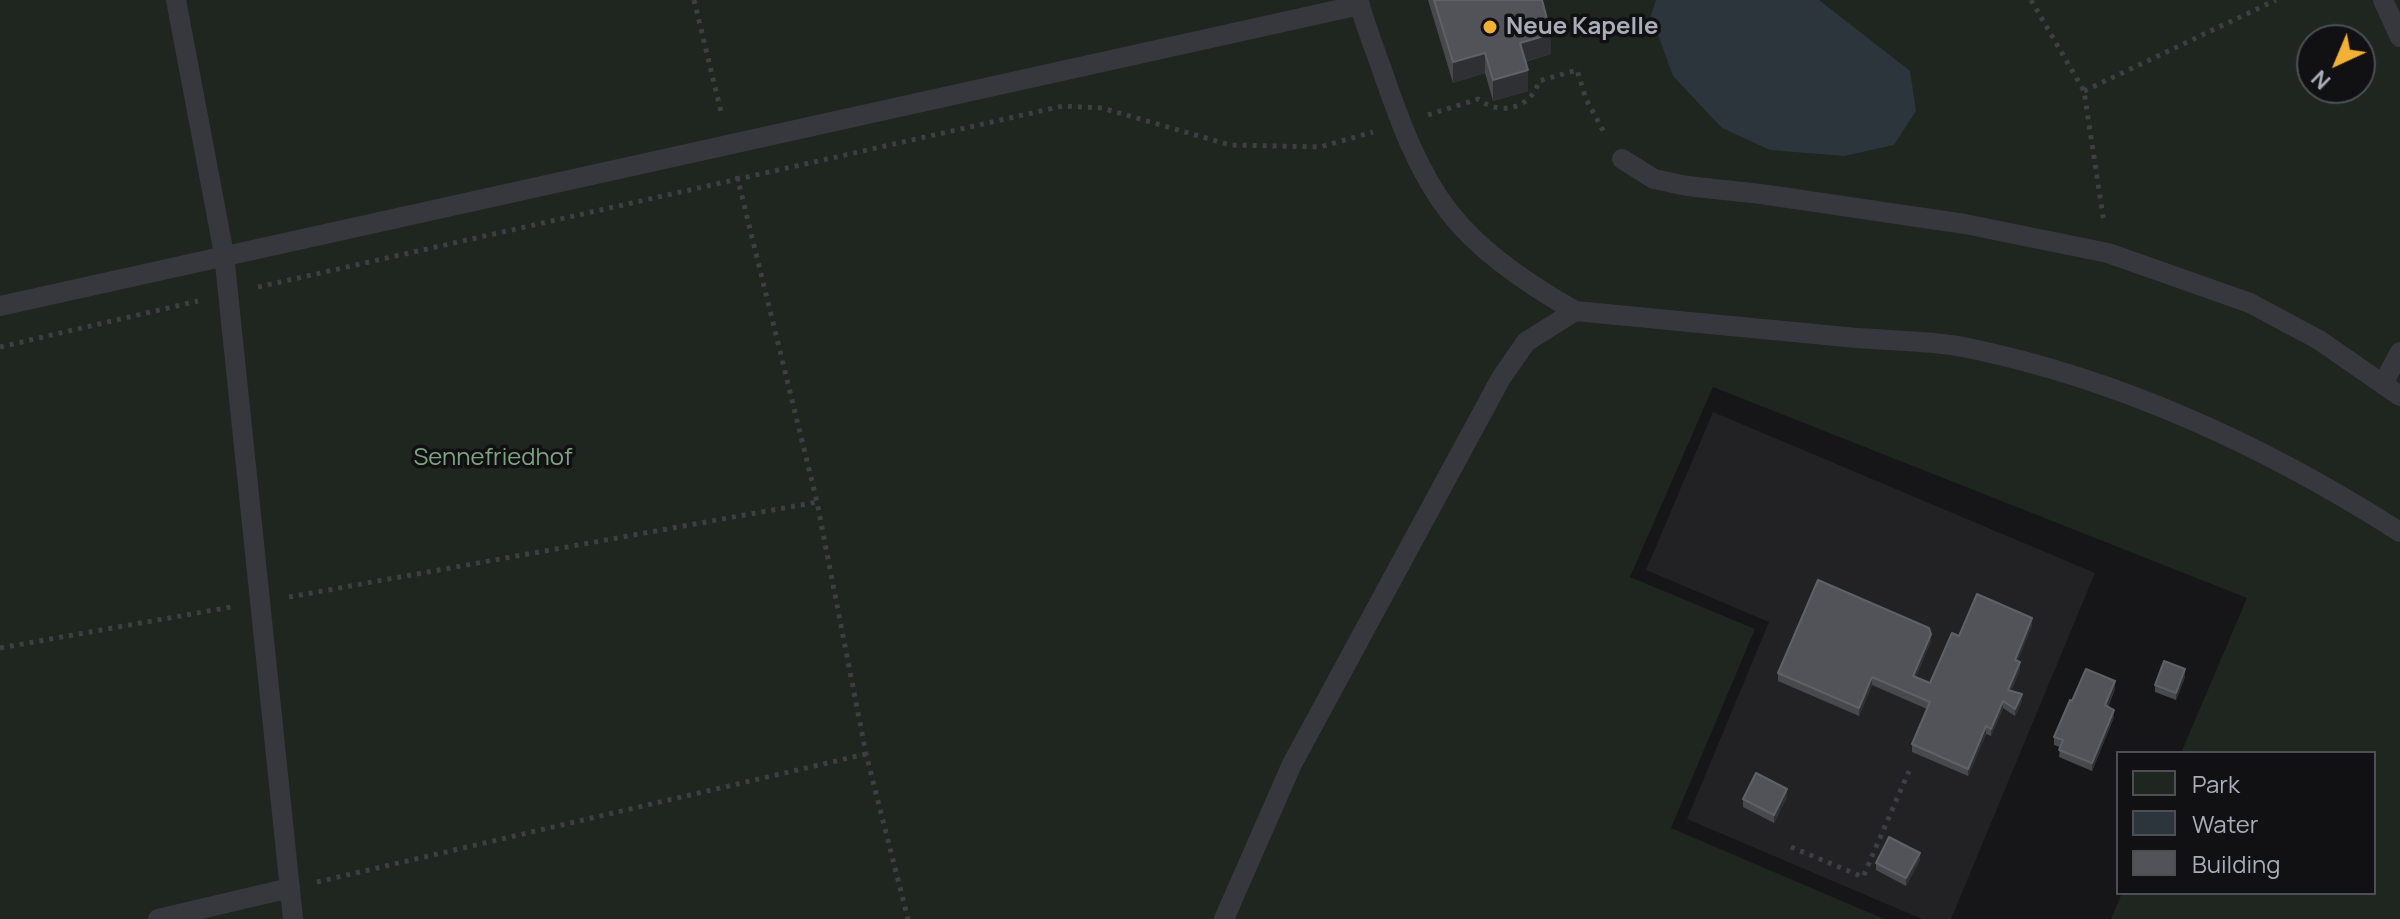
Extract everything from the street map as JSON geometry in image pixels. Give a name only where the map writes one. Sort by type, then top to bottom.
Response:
[{"type":"lane","points":[[176,0],[224,254],[293,919]]},
{"type":"lane","points":[[2383,0],[2400,37]]},
{"type":"lane","points":[[0,306],[1359,2],[1401,124],[1421,168],[1450,214],[1491,253],[1536,289],[1575,311],[1971,348],[2067,374],[2170,411],[2357,504],[2400,532]]},
{"type":"lane","points":[[1622,159],[1654,179],[1687,186],[1965,224],[2108,253],[2250,303],[2319,340],[2384,382],[2400,396]]},
{"type":"lane","points":[[1224,919],[1292,764],[1501,378],[1526,342],[1575,311]]},
{"type":"lane","points":[[2384,382],[2400,352]]},
{"type":"lane","points":[[158,919],[290,888]]},
{"type":"path","points":[[694,0],[817,502],[866,754],[908,919]]},
{"type":"path","points":[[2031,0],[2084,91],[2108,253]]},
{"type":"path","points":[[2084,91],[2276,0]]},
{"type":"path","points":[[0,347],[1063,106],[1102,108],[1230,145],[1320,147],[1478,99],[1489,108],[1499,110],[1515,106],[1529,99],[1539,81],[1577,70],[1586,99],[1622,159]]},
{"type":"path","points":[[0,648],[817,502]]},
{"type":"path","points":[[290,888],[866,754]]},
{"type":"path","points":[[1791,847],[1863,877],[1909,771]]},
{"type":"shaded area","points":[[1713,412],[2095,573],[1951,919],[1922,919],[1687,819],[1769,622],[1646,570]]},
{"type":"green space","name":"Sennefriedhof","points":[[0,0],[2400,0],[2400,919],[2111,919],[2121,895],[2376,895],[2376,751],[2182,751],[2247,598],[1713,387],[1630,577],[1755,629],[1671,828],[1884,919],[0,919]]},
{"type":"water","points":[[1656,0],[1819,0],[1910,71],[1916,111],[1894,145],[1844,156],[1770,150],[1722,128],[1673,76],[1651,15]]},
{"type":"building","name":"Neue Kapelle","points":[[1434,0],[1542,0],[1551,34],[1520,43],[1528,70],[1493,80],[1485,53],[1453,62]]},
{"type":"building","points":[[1818,580],[1929,628],[1931,634],[1913,676],[1930,683],[1952,633],[1959,636],[1977,594],[2032,618],[2015,660],[2020,662],[2008,690],[2022,694],[2015,709],[2003,701],[1991,729],[1986,726],[1968,769],[1912,744],[1930,702],[1872,677],[1859,708],[1778,673]]},
{"type":"building","points":[[2164,661],[2185,669],[2176,693],[2155,685]]},
{"type":"building","points":[[2086,669],[2115,681],[2105,705],[2114,710],[2092,763],[2059,750],[2063,740],[2054,737]]},
{"type":"building","points":[[1756,773],[1787,789],[1774,815],[1743,799]]},
{"type":"building","points":[[1889,837],[1920,853],[1906,878],[1876,863]]},
{"type":"place","name":"Neue Kapelle","points":[[1490,27]]}]
